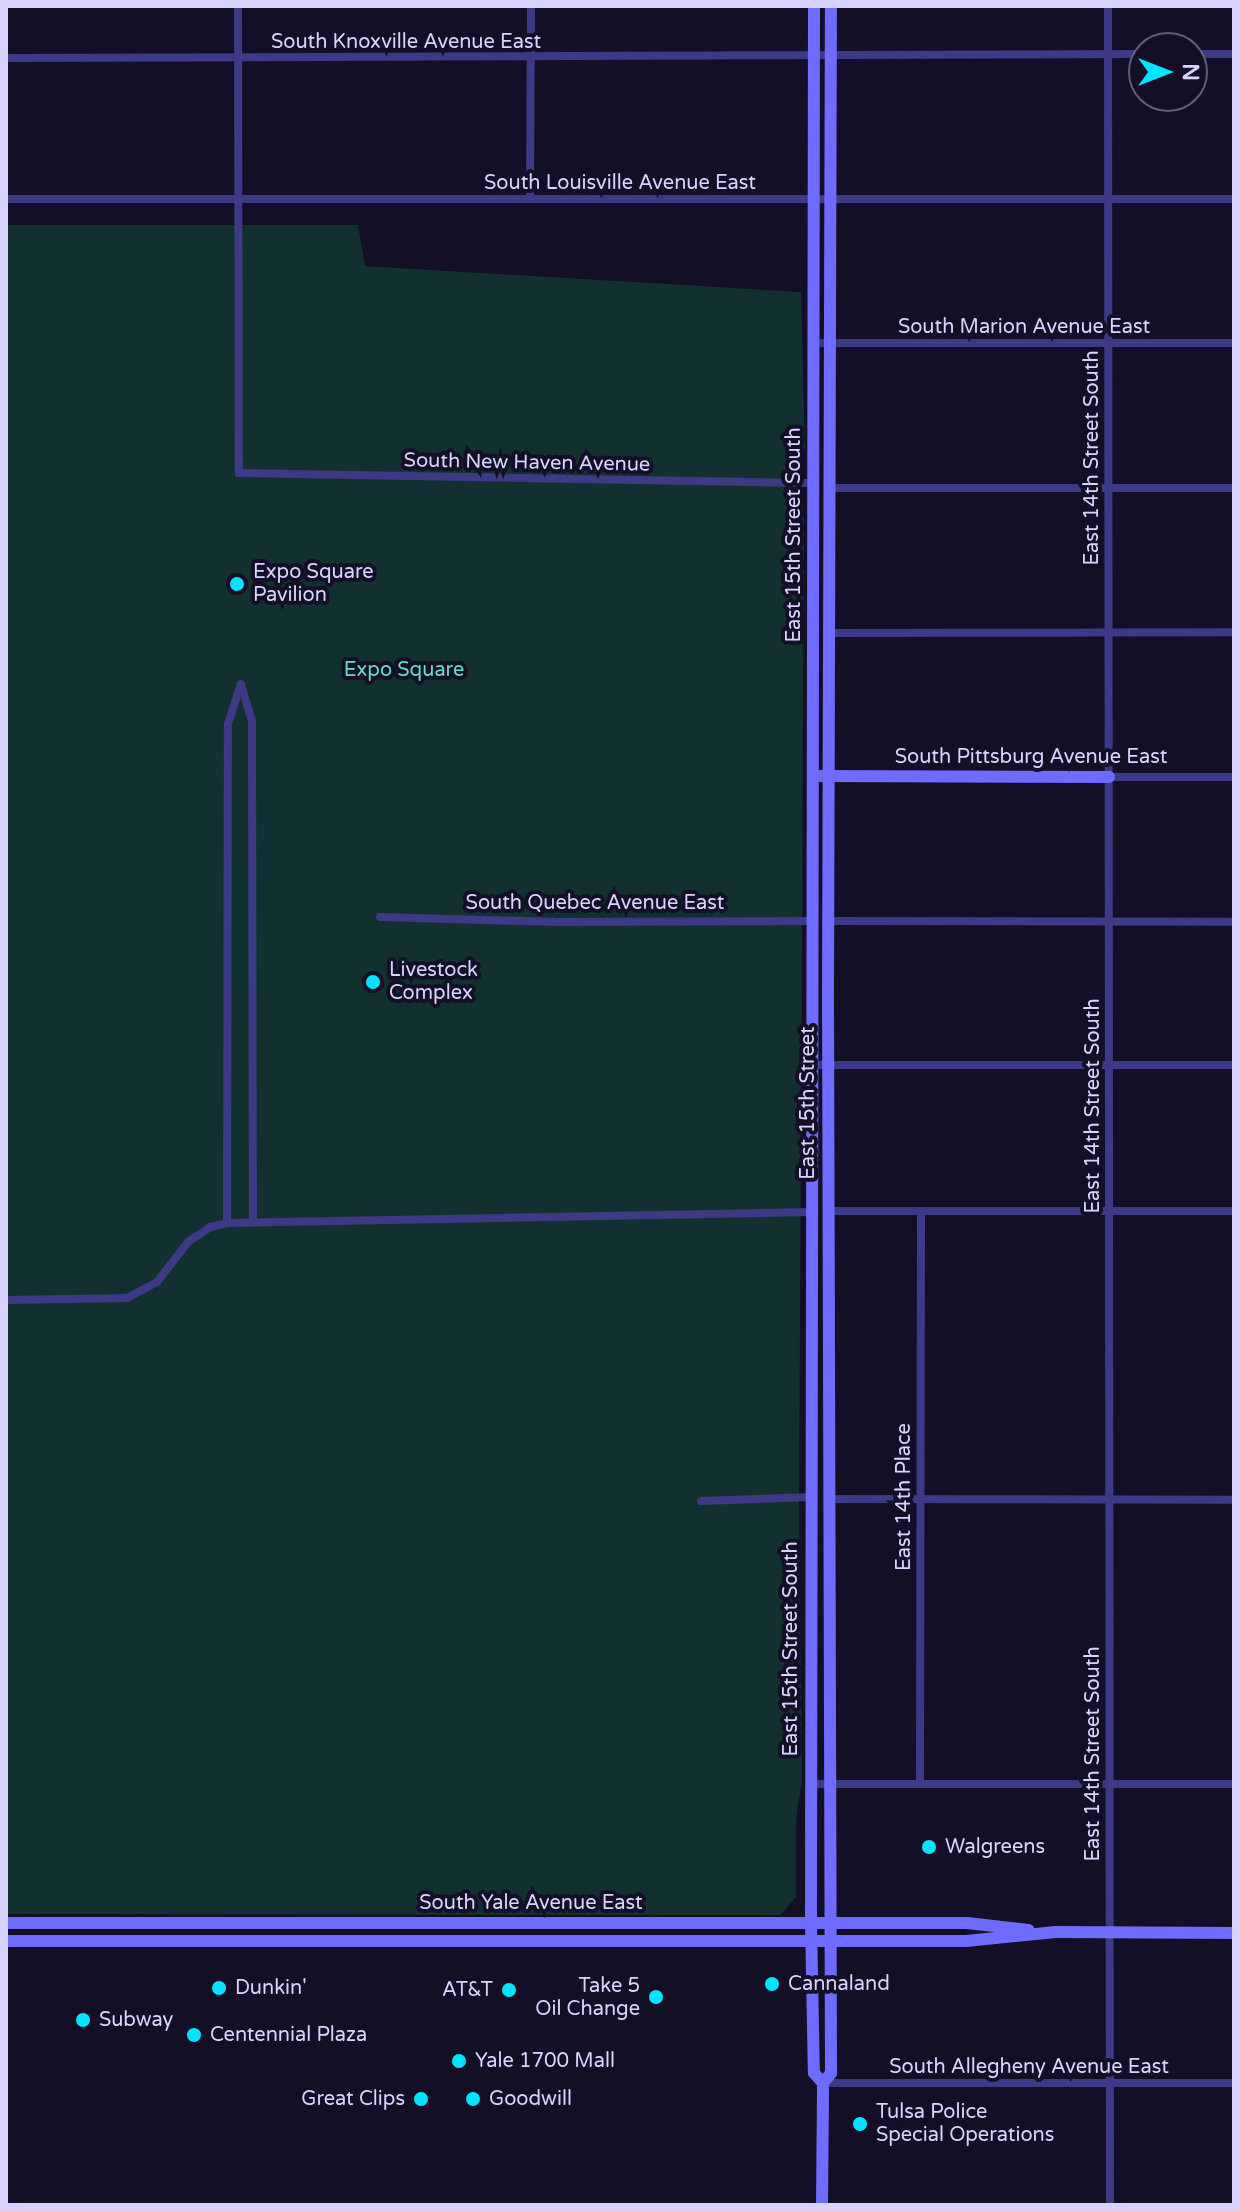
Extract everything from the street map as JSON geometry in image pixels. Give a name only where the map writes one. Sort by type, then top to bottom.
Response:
[{"type":"main road","name":"East 15th Street South","points":[[811,1065],[814,199],[810,57],[814,6]]},
{"type":"main road","name":"East 15th Street South","points":[[828,994],[828,776],[832,633],[831,6]]},
{"type":"main road","points":[[814,483],[831,488]]},
{"type":"main road","points":[[814,633],[832,633]]},
{"type":"main road","name":"South Pittsburg Avenue East","points":[[811,775],[1109,777]]},
{"type":"main road","points":[[810,921],[828,921]]},
{"type":"main road","name":"East 15th Street","points":[[828,994],[828,1211]]},
{"type":"main road","name":"East 15th Street","points":[[811,1065],[811,1212]]},
{"type":"main road","name":"East 15th Street South","points":[[822,2205],[823,2083],[831,2073],[828,1942],[828,1211]]},
{"type":"main road","points":[[811,1212],[828,1211]]},
{"type":"main road","name":"East 15th Street South","points":[[811,1212],[811,1941],[814,2073],[823,2083]]},
{"type":"main road","points":[[811,1497],[829,1499]]},
{"type":"main road","points":[[11,1923],[11,1941]]},
{"type":"main road","name":"South Yale Avenue East","points":[[11,1923],[967,1923],[1056,1932]]},
{"type":"main road","points":[[244,1923],[244,1941]]},
{"type":"main road","points":[[371,1923],[371,1942]]},
{"type":"main road","points":[[590,1923],[590,1942]]},
{"type":"main road","points":[[966,1941],[967,1923]]},
{"type":"main road","points":[[146,1924],[146,1941]]},
{"type":"main road","name":"South Yale Avenue East","points":[[11,1941],[828,1942],[966,1941],[1056,1932],[1234,1933]]},
{"type":"street","points":[[238,6],[239,200]]},
{"type":"street","points":[[530,199],[531,6]]},
{"type":"street","name":"East 14th Street South","points":[[1108,6],[1110,2205]]},
{"type":"street","name":"South Knoxville Avenue East","points":[[6,58],[1128,54]]},
{"type":"street","points":[[1208,54],[1234,54]]},
{"type":"street","name":"South Louisville Avenue East","points":[[6,199],[1234,199]]},
{"type":"street","name":"South New Haven Avenue","points":[[239,200],[239,473],[814,483]]},
{"type":"street","name":"South Marion Avenue East","points":[[814,343],[1234,343]]},
{"type":"street","points":[[831,488],[1234,488]]},
{"type":"street","points":[[832,633],[1234,632]]},
{"type":"street","points":[[227,1223],[228,724],[241,684],[252,722],[253,1222]]},
{"type":"street","name":"South Pittsburg Avenue East","points":[[1109,777],[1234,777]]},
{"type":"street","name":"South Quebec Avenue East","points":[[380,917],[557,922],[810,921]]},
{"type":"street","points":[[828,921],[1234,922]]},
{"type":"street","points":[[811,1065],[1234,1065]]},
{"type":"street","points":[[828,1211],[1234,1211]]},
{"type":"street","name":"East 14th Place","points":[[920,1784],[921,1211]]},
{"type":"street","points":[[6,1300],[127,1298],[157,1282],[188,1242],[210,1227],[227,1223],[811,1212]]},
{"type":"street","points":[[701,1501],[811,1497]]},
{"type":"street","points":[[829,1499],[1234,1500]]},
{"type":"street","points":[[812,1784],[1234,1784]]},
{"type":"street","name":"South Allegheny Avenue East","points":[[823,2083],[1234,2083]]},
{"type":"green space","name":"Expo Square","points":[[6,225],[358,225],[365,266],[801,292],[805,449],[785,469],[784,497],[804,517],[799,1513],[802,1779],[796,1821],[796,1897],[780,1915],[6,1914]]},
{"type":"place","name":"Expo Square Pavilion","points":[[237,584]]},
{"type":"place","name":"Livestock Complex","points":[[373,982]]},
{"type":"place","name":"Walgreens","points":[[929,1847]]},
{"type":"place","name":"Cannaland","points":[[772,1984]]},
{"type":"place","name":"Dunkin'","points":[[219,1988]]},
{"type":"place","name":"AT&T","points":[[509,1990]]},
{"type":"place","name":"Take 5 Oil Change","points":[[656,1997]]},
{"type":"place","name":"Subway","points":[[83,2020]]},
{"type":"place","name":"Centennial Plaza","points":[[194,2035]]},
{"type":"place","name":"Yale 1700 Mall","points":[[459,2061]]},
{"type":"place","name":"Great Clips","points":[[421,2099]]},
{"type":"place","name":"Goodwill","points":[[473,2099]]},
{"type":"place","name":"Tulsa Police Special Operations","points":[[860,2124]]}]
